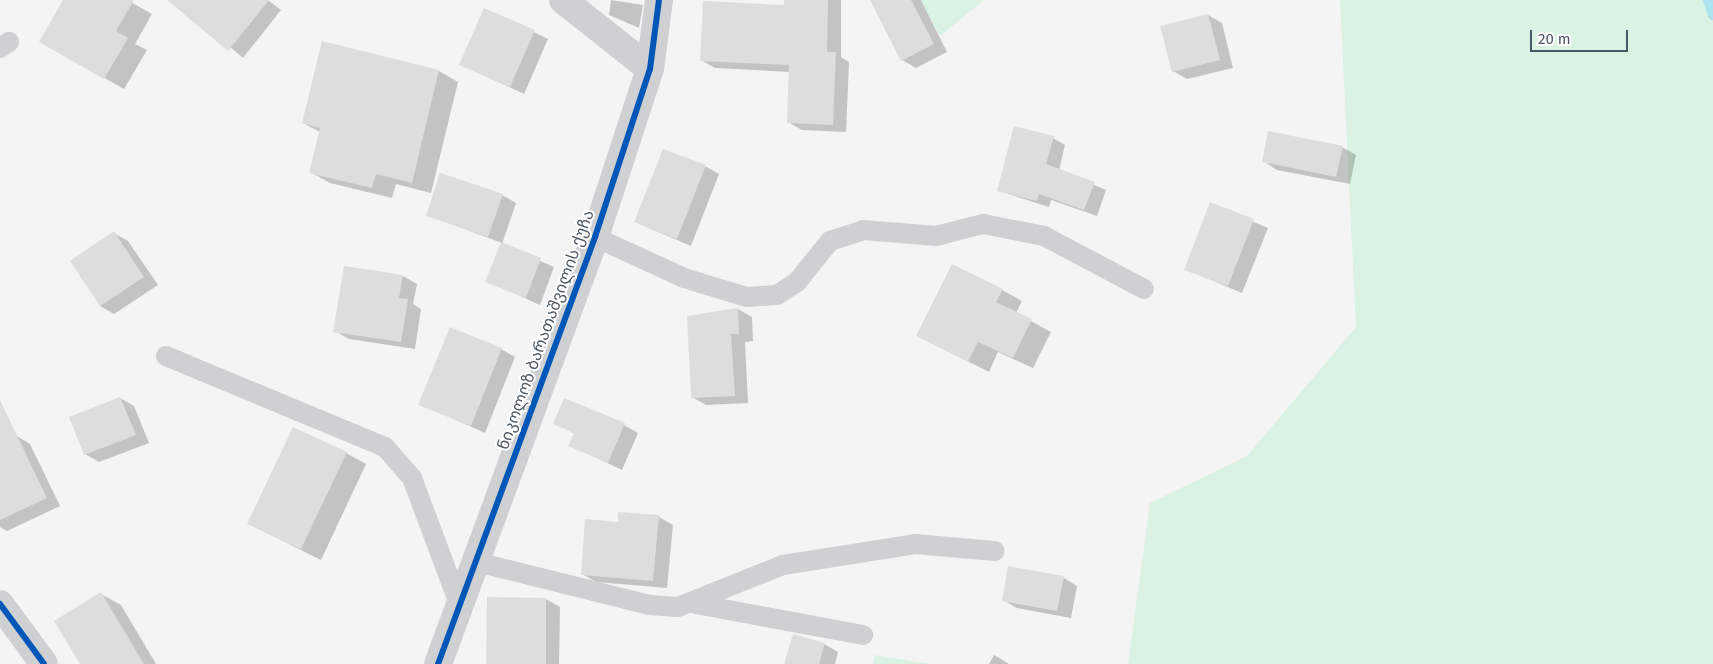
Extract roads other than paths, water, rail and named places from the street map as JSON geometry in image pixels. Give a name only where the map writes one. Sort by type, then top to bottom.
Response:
[{"type":"street","points":[[563,0],[650,69]]},
{"type":"street","name":"ნიკოლოზ ბარათაშვილის ქუჩა","points":[[445,660],[459,604],[477,562],[595,237],[650,69],[659,0]]},
{"type":"street","points":[[0,604],[44,664]]},
{"type":"lane","points":[[595,237],[684,278],[747,297],[777,295],[797,282],[830,240],[863,230],[936,236],[983,224],[1044,236],[1144,289]]},
{"type":"lane","points":[[166,356],[385,447],[412,478],[459,604]]},
{"type":"lane","points":[[696,604],[783,564],[915,544],[995,551]]},
{"type":"lane","points":[[477,562],[650,605],[696,604],[863,635]]},
{"type":"waterway","points":[[1708,0],[1713,15]]}]
